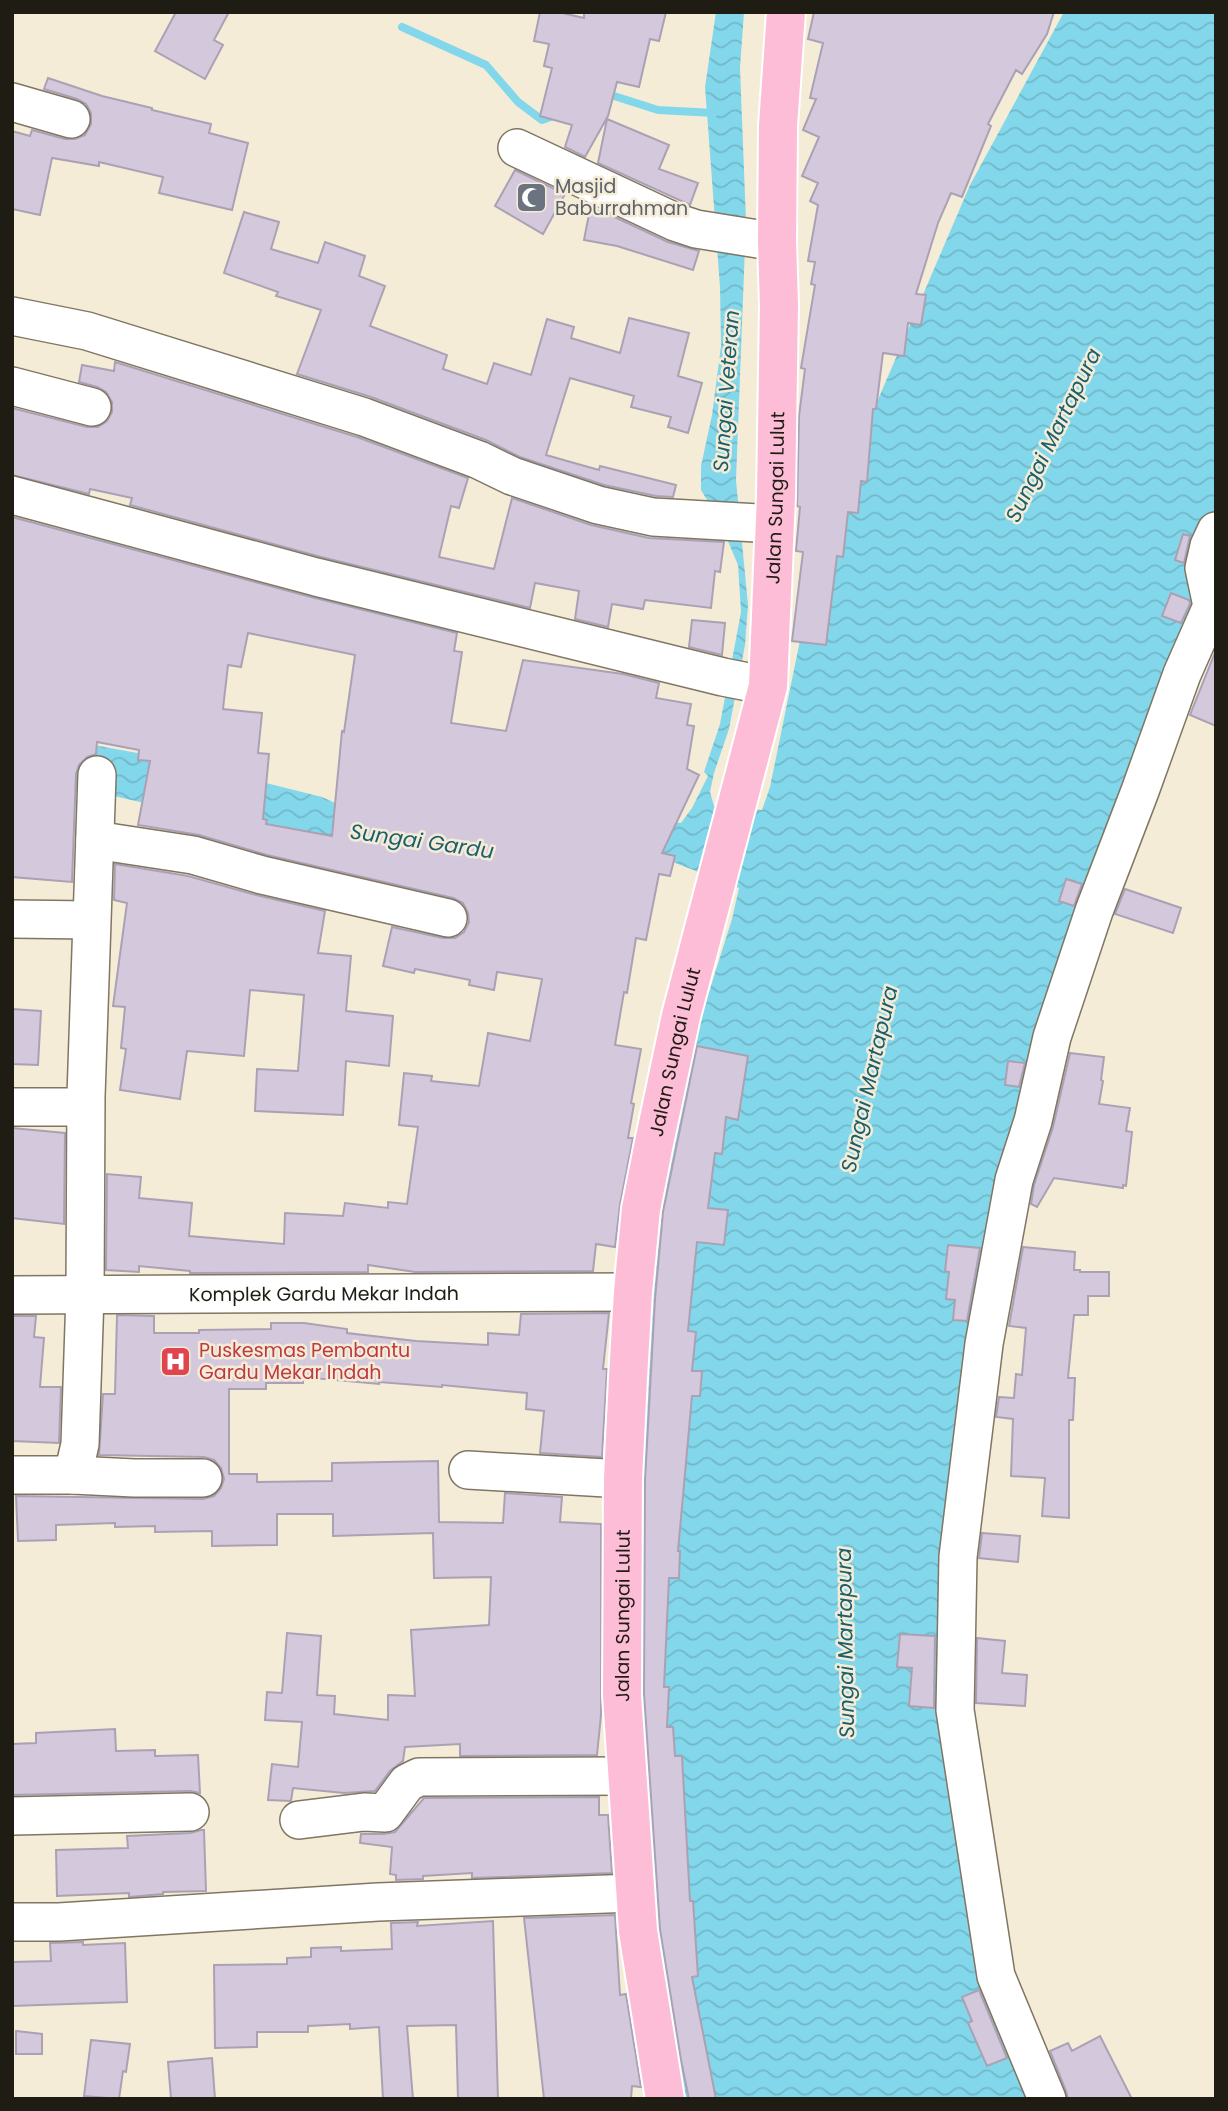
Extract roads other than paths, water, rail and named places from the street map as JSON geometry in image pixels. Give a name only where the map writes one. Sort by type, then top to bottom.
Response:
[{"type":"main road","name":"Jalan Sungai Lulut","points":[[665,2099],[638,1931],[622,1695],[623,1479],[633,1292],[642,1209],[681,1016],[747,766],[747,682],[779,305],[764,240],[779,125],[786,12]]},
{"type":"street","points":[[12,102],[71,119]]},
{"type":"street","points":[[517,148],[696,229],[764,240]]},
{"type":"street","points":[[12,316],[87,331],[364,417],[479,460],[512,476],[598,505],[653,517],[762,523]]},
{"type":"street","points":[[12,386],[92,407]]},
{"type":"street","points":[[12,495],[316,577],[747,682]]},
{"type":"street","points":[[1047,2099],[996,1976],[955,1710],[958,1557],[984,1344],[1014,1180],[1033,1121],[1052,1037],[1094,911],[1182,674],[1212,606],[1204,569],[1216,531]]},
{"type":"street","points":[[73,1475],[80,1444],[85,1296],[85,1107],[97,775]]},
{"type":"street","points":[[95,840],[193,855],[262,875],[448,918]]},
{"type":"street","points":[[12,919],[91,920]]},
{"type":"street","points":[[12,1107],[85,1107]]},
{"type":"street","name":"Komplek Gardu Mekar Indah","points":[[12,1295],[633,1292]]},
{"type":"street","points":[[468,1470],[623,1479]]},
{"type":"street","points":[[12,1475],[203,1478]]},
{"type":"street","points":[[299,1820],[364,1812],[385,1813],[407,1783],[419,1777],[626,1776]]},
{"type":"street","points":[[12,1816],[190,1812]]},
{"type":"street","points":[[12,1922],[59,1922],[378,1902],[635,1893]]},
{"type":"water","points":[[716,12],[744,12],[740,68],[746,221],[736,480],[748,605],[745,645],[729,729],[710,792],[714,806],[762,810],[770,787],[823,528],[970,185],[1064,12],[1216,12],[1216,576],[1045,1031],[947,1717],[1040,2099],[684,2099],[656,1986],[630,1640],[638,1425],[675,1100],[732,919],[739,888],[673,862],[286,836],[114,796],[12,787],[12,730],[170,759],[322,797],[379,823],[596,811],[681,823],[708,776],[704,772],[720,724],[741,612],[738,565],[719,520],[701,490],[701,466],[712,415],[721,346],[720,287],[705,87]]},
{"type":"waterway","points":[[402,27],[486,65],[518,102],[542,120],[556,115]]},
{"type":"waterway","points":[[604,98],[611,95],[658,110],[714,113]]},
{"type":"place","name":"Masjid Baburrahman","points":[[532,197]]},
{"type":"place","name":"Puskesmas Pembantu Gardu Mekar Indah","points":[[176,1361]]},
{"type":"water label","name":"Sungai Veteran","points":[[726,391]]},
{"type":"water label","name":"Sungai Martapura","points":[[1053,435]]},
{"type":"water label","name":"Sungai Gardu","points":[[422,841]]},
{"type":"water label","name":"Sungai Martapura","points":[[869,1079]]},
{"type":"water label","name":"Sungai Martapura","points":[[845,1643]]}]
